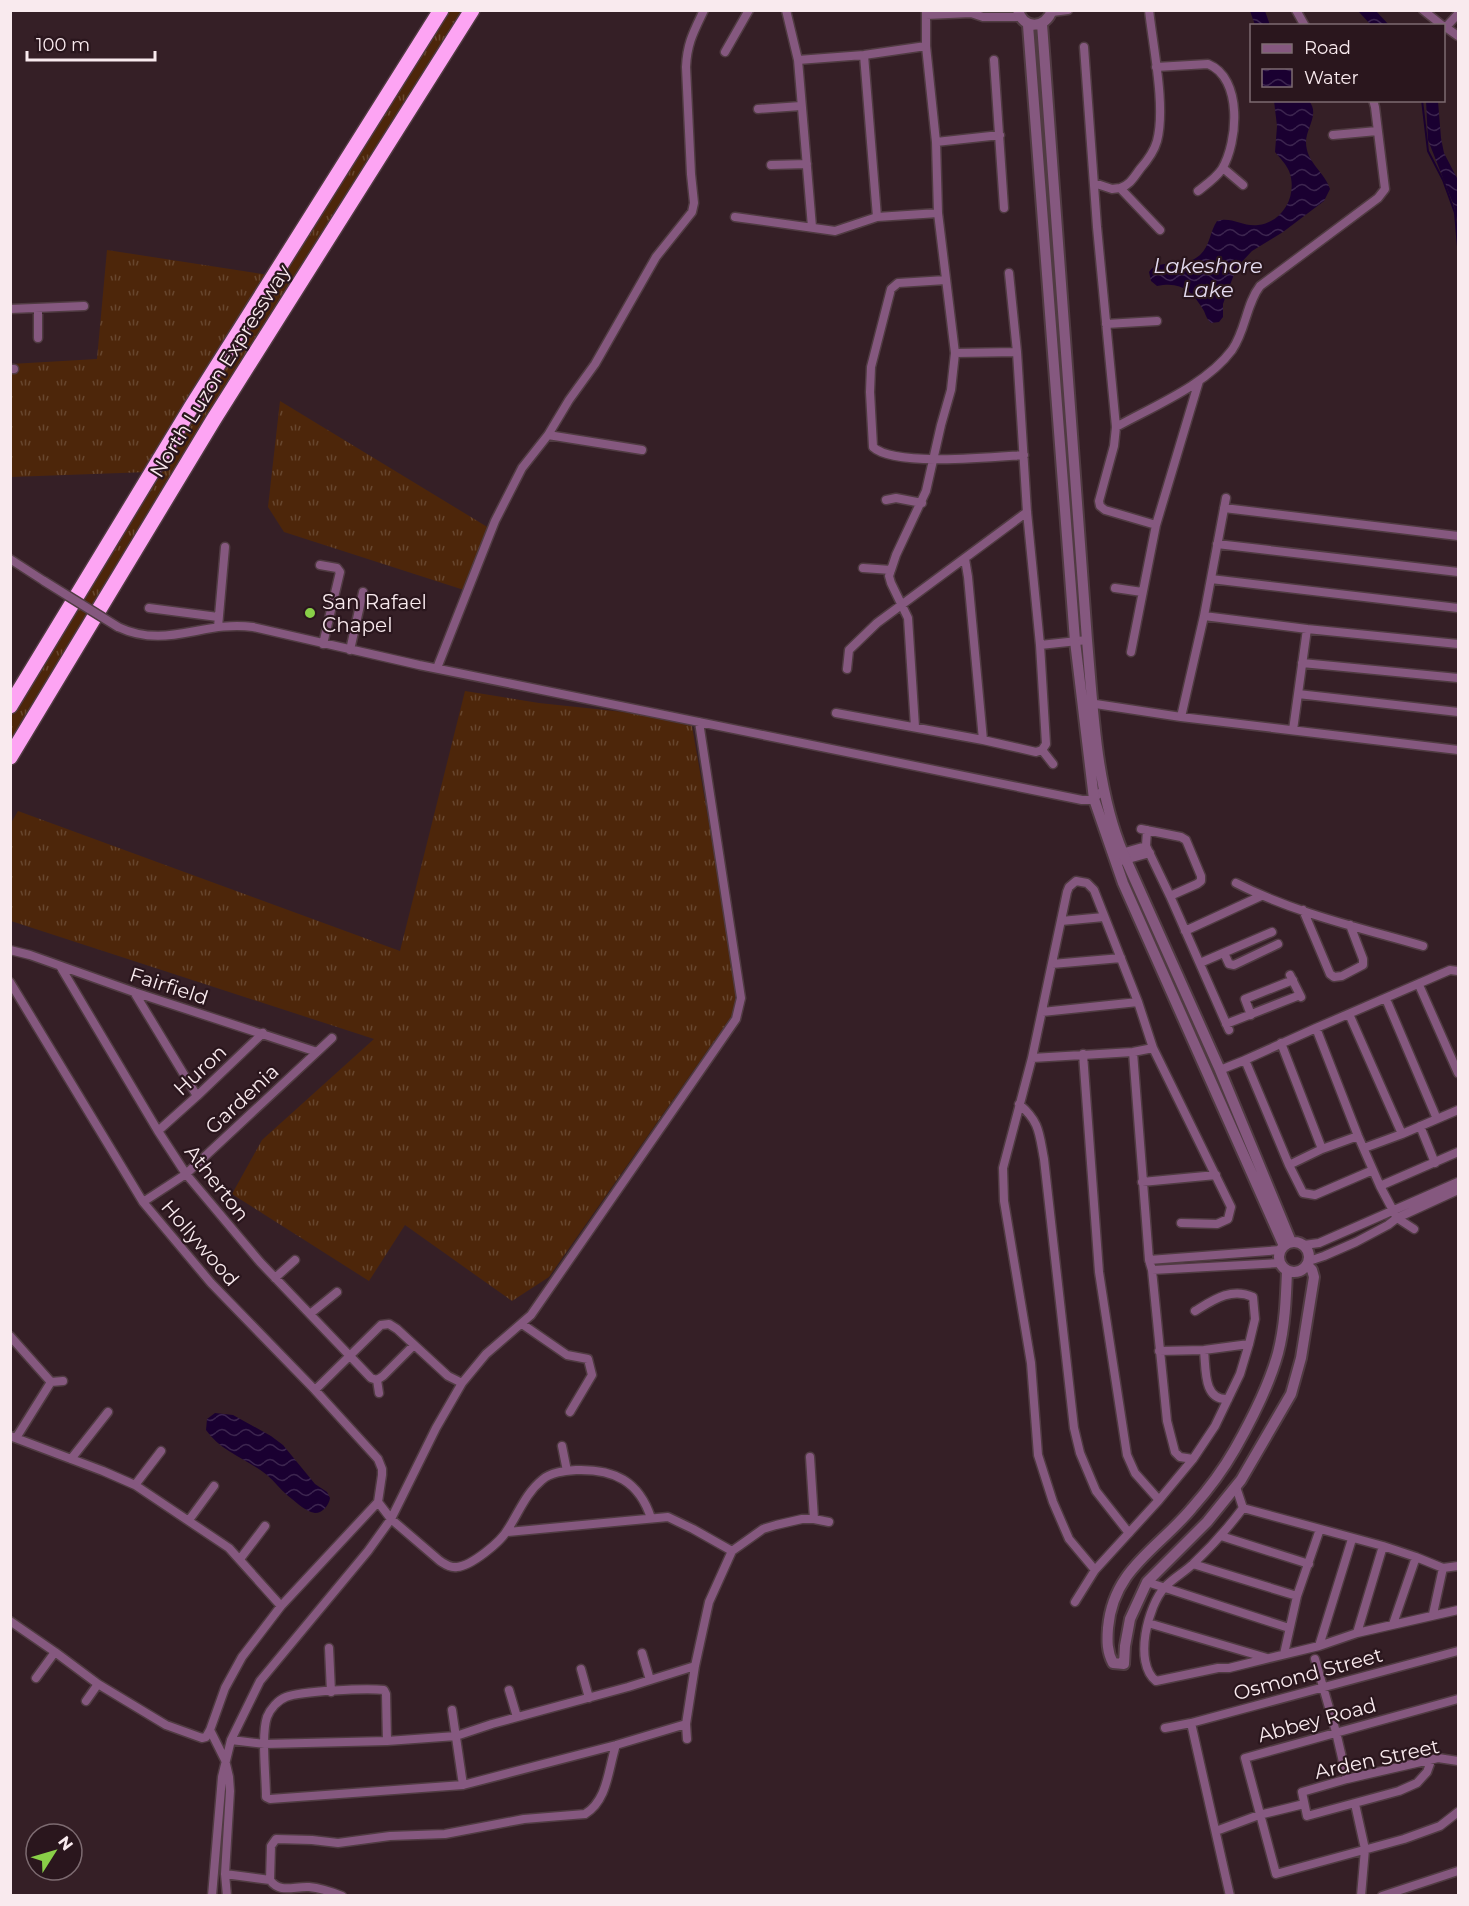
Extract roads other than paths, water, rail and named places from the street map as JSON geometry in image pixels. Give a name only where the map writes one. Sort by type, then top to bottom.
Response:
[{"type":"highway","name":"North Luzon Expressway","points":[[10,706],[192,406],[441,10]]},
{"type":"highway","name":"North Luzon Expressway","points":[[10,757],[214,419],[472,10]]},
{"type":"street","points":[[437,668],[495,521],[522,468],[548,435],[569,400],[595,364],[656,257],[692,212],[694,203],[686,58],[691,35],[704,10]]},
{"type":"street","points":[[725,52],[749,10]]},
{"type":"street","points":[[786,10],[798,60],[812,227]]},
{"type":"street","points":[[1042,24],[1049,18],[1052,11],[1068,10]]},
{"type":"street","points":[[1094,183],[1112,189],[1128,185],[1149,158],[1157,143],[1160,106],[1149,10]]},
{"type":"street","points":[[1296,10],[1304,24]]},
{"type":"street","points":[[1423,10],[1441,24]]},
{"type":"street","points":[[915,727],[908,618],[889,576],[922,503],[930,477],[951,390],[955,353],[938,213],[936,142],[926,46],[926,13],[974,12],[983,17],[1022,17],[1042,24]]},
{"type":"street","points":[[1445,25],[1458,14]]},
{"type":"street","points":[[1022,17],[1075,641],[1104,790],[1120,857],[1123,883],[1285,1246]]},
{"type":"street","points":[[1042,24],[1088,640],[1088,703],[1094,799],[1220,1070],[1285,1246]]},
{"type":"street","points":[[1445,27],[1458,36]]},
{"type":"street","points":[[798,60],[926,46]]},
{"type":"street","points":[[1084,47],[1116,427],[1114,446],[1099,501],[1100,506],[1105,510],[1156,525]]},
{"type":"street","points":[[864,54],[877,217]]},
{"type":"street","points":[[994,60],[1004,207]]},
{"type":"street","points":[[1156,67],[1208,64],[1216,67],[1224,75],[1229,85],[1234,106],[1231,145],[1223,168],[1215,178],[1198,191]]},
{"type":"street","points":[[1116,427],[1199,381],[1222,361],[1232,350],[1254,294],[1260,286],[1378,198],[1385,189],[1374,102]]},
{"type":"street","points":[[758,110],[801,106]]},
{"type":"street","points":[[1334,135],[1377,131]]},
{"type":"street","points":[[936,142],[1000,135]]},
{"type":"street","points":[[771,165],[807,164]]},
{"type":"street","points":[[1223,168],[1243,185]]},
{"type":"street","points":[[1120,188],[1160,230]]},
{"type":"street","points":[[735,217],[835,231],[877,217],[938,213]]},
{"type":"street","points":[[836,713],[1036,752],[1042,750],[1046,744],[1009,273]]},
{"type":"street","points":[[946,280],[898,283],[891,289],[871,367],[870,404],[873,447],[883,453],[933,460],[1024,455]]},
{"type":"street","points":[[10,309],[84,306]]},
{"type":"street","points":[[38,308],[38,338]]},
{"type":"street","points":[[1106,324],[1157,321]]},
{"type":"street","points":[[955,353],[1017,352]]},
{"type":"street","points":[[1131,652],[1156,525],[1199,381]]},
{"type":"street","points":[[548,435],[642,450]]},
{"type":"street","points":[[886,500],[896,498],[922,503]]},
{"type":"street","points":[[1182,717],[1226,498]]},
{"type":"street","points":[[1224,508],[1458,536]]},
{"type":"street","points":[[847,669],[849,650],[877,623],[1027,512]]},
{"type":"street","points":[[1218,544],[1458,572]]},
{"type":"street","points":[[218,627],[225,547]]},
{"type":"street","points":[[10,559],[118,627],[136,634],[165,637],[235,625],[253,627],[350,650],[1082,800],[1094,799],[1104,790]]},
{"type":"street","points":[[965,559],[983,740]]},
{"type":"street","points":[[320,565],[337,568],[340,572],[323,644]]},
{"type":"street","points":[[863,568],[891,570]]},
{"type":"street","points":[[1211,579],[1458,608]]},
{"type":"street","points":[[1115,588],[1142,592]]},
{"type":"street","points":[[350,650],[363,592]]},
{"type":"street","points":[[149,608],[218,617]]},
{"type":"street","points":[[1204,616],[1458,644]]},
{"type":"street","points":[[1293,730],[1307,628]]},
{"type":"street","points":[[1040,645],[1088,640]]},
{"type":"street","points":[[1302,663],[1458,678]]},
{"type":"street","points":[[1298,694],[1458,712]]},
{"type":"street","points":[[1088,703],[1182,717],[1458,750]]},
{"type":"street","points":[[212,1896],[225,1760],[231,1740],[260,1681],[369,1551],[391,1519],[431,1437],[462,1383],[486,1354],[531,1315],[736,1020],[741,998],[699,722]]},
{"type":"street","points":[[1042,750],[1053,764]]},
{"type":"street","points":[[1170,896],[1197,884],[1201,881],[1202,876],[1186,840],[1144,830],[1148,849],[1228,1027],[1251,1015],[1300,996],[1292,978],[1245,999],[1251,1015]]},
{"type":"street","points":[[1120,857],[1148,849]]},
{"type":"street","points":[[1095,1570],[1069,1539],[1053,1502],[1038,1455],[1031,1363],[1003,1184],[1003,1168],[1032,1058],[1069,887],[1076,881],[1090,885],[1094,890],[1138,1002],[1153,1048],[1231,1207],[1228,1219],[1217,1224],[1181,1223]]},
{"type":"street","points":[[1236,883],[1261,896],[1423,946]]},
{"type":"street","points":[[1185,931],[1261,896]]},
{"type":"street","points":[[1303,910],[1330,974],[1334,977],[1342,976],[1363,965],[1363,959],[1350,925]]},
{"type":"street","points":[[1061,921],[1104,917]]},
{"type":"street","points":[[1200,963],[1271,929],[1278,946],[1234,965],[1229,964],[1224,953]]},
{"type":"street","name":"Fairfield","points":[[10,950],[317,1052]]},
{"type":"street","points":[[1052,964],[1121,958]]},
{"type":"street","name":"Atherton","points":[[60,966],[186,1174],[260,1263],[371,1378],[377,1380]]},
{"type":"street","points":[[1220,1070],[1450,970],[1458,971]]},
{"type":"street","name":"Hollywood","points":[[10,982],[143,1202],[211,1283],[378,1459],[382,1468],[378,1502]]},
{"type":"street","points":[[1419,985],[1458,1073]]},
{"type":"street","points":[[134,992],[197,1096]]},
{"type":"street","points":[[1386,999],[1437,1119]]},
{"type":"street","points":[[1042,1012],[1138,1002]]},
{"type":"street","points":[[1349,1014],[1402,1134]]},
{"type":"street","points":[[1316,1028],[1380,1186],[1395,1214],[1414,1229]]},
{"type":"street","name":"Huron","points":[[158,1131],[263,1033]]},
{"type":"street","name":"Gardenia","points":[[143,1202],[186,1174],[332,1038]]},
{"type":"street","points":[[1281,1043],[1322,1149]]},
{"type":"street","points":[[1032,1058],[1133,1052],[1153,1048]]},
{"type":"street","points":[[1133,1052],[1149,1260],[1152,1270],[1167,1421],[1175,1452],[1180,1457],[1193,1459]]},
{"type":"street","points":[[1083,1054],[1099,1272],[1127,1455],[1135,1473],[1159,1500]]},
{"type":"street","points":[[1245,1060],[1299,1190],[1306,1195],[1315,1195],[1373,1170]]},
{"type":"street","points":[[1019,1104],[1032,1116],[1044,1159],[1074,1428],[1080,1453],[1096,1491],[1129,1533]]},
{"type":"street","points":[[1364,1148],[1458,1110]]},
{"type":"street","points":[[1420,1126],[1435,1163]]},
{"type":"street","points":[[1289,1165],[1322,1149],[1358,1136]]},
{"type":"street","points":[[1380,1186],[1458,1152]]},
{"type":"street","points":[[1142,1182],[1216,1175]]},
{"type":"street","points":[[1152,1270],[1284,1267],[1300,1271],[1308,1263],[1388,1225],[1395,1214],[1458,1182]]},
{"type":"street","points":[[1149,1260],[1319,1243],[1458,1190]]},
{"type":"street","points":[[1243,1508],[1236,1487],[1291,1394],[1301,1358],[1314,1276],[1308,1263],[1309,1252],[1304,1245]]},
{"type":"street","points":[[1241,1480],[1207,1522],[1145,1586],[1130,1619],[1125,1646],[1125,1664],[1113,1663],[1107,1643],[1109,1611],[1121,1585],[1131,1568],[1168,1535],[1215,1479],[1234,1450],[1264,1389],[1278,1353],[1284,1317],[1284,1267],[1279,1254],[1285,1246]]},
{"type":"street","points":[[275,1278],[295,1260]]},
{"type":"street","points":[[310,1314],[337,1292]]},
{"type":"street","points":[[1075,1602],[1095,1570],[1193,1459],[1215,1426],[1240,1374],[1255,1319],[1255,1305],[1252,1297],[1246,1294],[1224,1294],[1195,1311]]},
{"type":"street","points":[[315,1390],[381,1325],[389,1324],[448,1376],[462,1383]]},
{"type":"street","points":[[522,1324],[567,1355],[585,1358],[590,1362],[592,1375],[570,1412]]},
{"type":"street","points":[[12,1342],[51,1382],[63,1382]]},
{"type":"street","points":[[1159,1351],[1204,1350],[1249,1344]]},
{"type":"street","points":[[379,1393],[377,1380],[414,1345]]},
{"type":"street","points":[[1204,1350],[1208,1385],[1212,1395],[1220,1400],[1228,1399]]},
{"type":"street","points":[[51,1382],[13,1437],[135,1485],[229,1548],[281,1606]]},
{"type":"street","points":[[71,1459],[108,1413]]},
{"type":"street","points":[[562,1446],[567,1471]]},
{"type":"street","points":[[135,1485],[160,1451]]},
{"type":"street","points":[[810,1457],[814,1518]]},
{"type":"street","points":[[10,1621],[98,1684],[166,1725],[202,1738],[206,1737],[210,1730],[225,1688],[242,1656],[281,1606],[378,1502],[391,1519],[440,1561],[448,1566],[458,1567],[468,1564],[488,1550],[507,1532],[521,1504],[543,1478],[567,1471],[594,1470],[619,1476],[633,1486],[643,1500],[651,1518]]},
{"type":"street","points":[[189,1520],[214,1486]]},
{"type":"street","points":[[1243,1508],[1383,1546],[1443,1568],[1458,1566]]},
{"type":"street","points":[[1243,1508],[1221,1536],[1164,1588],[1153,1606],[1144,1652],[1149,1673],[1156,1681],[1218,1668],[1229,1668],[1319,1646],[1357,1633],[1458,1610]]},
{"type":"street","points":[[507,1532],[668,1517],[732,1551]]},
{"type":"street","points":[[687,1739],[686,1724],[695,1666],[710,1602],[732,1551],[763,1530],[789,1522],[814,1518],[829,1522]]},
{"type":"street","points":[[240,1559],[265,1526]]},
{"type":"street","points":[[1284,1654],[1297,1596],[1320,1529]]},
{"type":"street","points":[[1221,1536],[1309,1564]]},
{"type":"street","points":[[1319,1646],[1352,1539]]},
{"type":"street","points":[[1357,1633],[1383,1546]]},
{"type":"street","points":[[1393,1624],[1416,1557]]},
{"type":"street","points":[[1192,1564],[1297,1596]]},
{"type":"street","points":[[1433,1614],[1443,1568]]},
{"type":"street","points":[[1145,1586],[1164,1588],[1289,1628]]},
{"type":"street","points":[[1145,1586],[1159,1596]]},
{"type":"street","points":[[1148,1623],[1267,1658]]},
{"type":"street","points":[[329,1648],[331,1692]]},
{"type":"street","name":"Osmond Street","points":[[1165,1728],[1458,1651]]},
{"type":"street","points":[[36,1678],[55,1652]]},
{"type":"street","points":[[642,1653],[650,1680]]},
{"type":"street","points":[[1315,1659],[1347,1779]]},
{"type":"street","points":[[231,1740],[265,1744],[387,1741],[456,1736],[695,1666]]},
{"type":"street","points":[[581,1669],[589,1698]]},
{"type":"street","points":[[86,1701],[98,1684]]},
{"type":"street","points":[[387,1741],[384,1690],[293,1695],[284,1698],[267,1718],[266,1797],[270,1799],[464,1785],[686,1724]]},
{"type":"street","points":[[509,1690],[517,1717]]},
{"type":"street","name":"Abbey Road","points":[[1458,1699],[1245,1758],[1276,1874],[1404,1839],[1440,1826],[1458,1812]]},
{"type":"street","points":[[452,1710],[464,1785]]},
{"type":"street","points":[[1191,1723],[1230,1896]]},
{"type":"street","points":[[210,1730],[225,1760],[230,1791],[225,1874],[227,1896]]},
{"type":"street","points":[[342,1896],[309,1887],[274,1886],[270,1880],[271,1846],[276,1839],[338,1843],[390,1836],[445,1834],[524,1820],[585,1814],[594,1809],[602,1798],[616,1745]]},
{"type":"street","name":"Arden Street","points":[[1305,1804],[1302,1792],[1347,1779],[1437,1758],[1458,1761]]},
{"type":"street","points":[[1216,1831],[1260,1815],[1305,1804],[1307,1816],[1399,1791],[1417,1783],[1427,1772],[1431,1761]]},
{"type":"street","points":[[1355,1804],[1365,1850],[1361,1896]]},
{"type":"street","points":[[1382,1896],[1458,1871]]},
{"type":"street","points":[[225,1874],[270,1880]]},
{"type":"water","points":[[1250,11],[1265,11],[1270,24],[1255,24]]},
{"type":"water","points":[[1358,11],[1376,11],[1388,24],[1370,24]]},
{"type":"water","name":"Lakeshore Lake","points":[[1274,102],[1310,102],[1313,116],[1306,142],[1307,149],[1312,162],[1330,189],[1324,201],[1283,232],[1252,251],[1237,267],[1223,304],[1223,317],[1219,322],[1211,323],[1190,293],[1179,286],[1157,286],[1151,281],[1149,272],[1159,265],[1185,263],[1200,255],[1217,221],[1227,220],[1258,225],[1275,219],[1282,213],[1287,206],[1292,189],[1288,168],[1275,152],[1277,126]]},
{"type":"water","points":[[1426,102],[1438,102],[1444,153],[1458,180],[1458,226],[1454,206],[1428,140]]},
{"type":"water","points":[[215,1413],[233,1415],[283,1445],[315,1484],[327,1492],[330,1498],[325,1508],[315,1513],[303,1508],[267,1475],[219,1444],[206,1430],[207,1419]]},
{"type":"waterway","points":[[1422,102],[1428,151],[1443,180],[1455,213],[1458,247]]},
{"type":"place","name":"San Rafael Chapel","points":[[310,613]]}]
